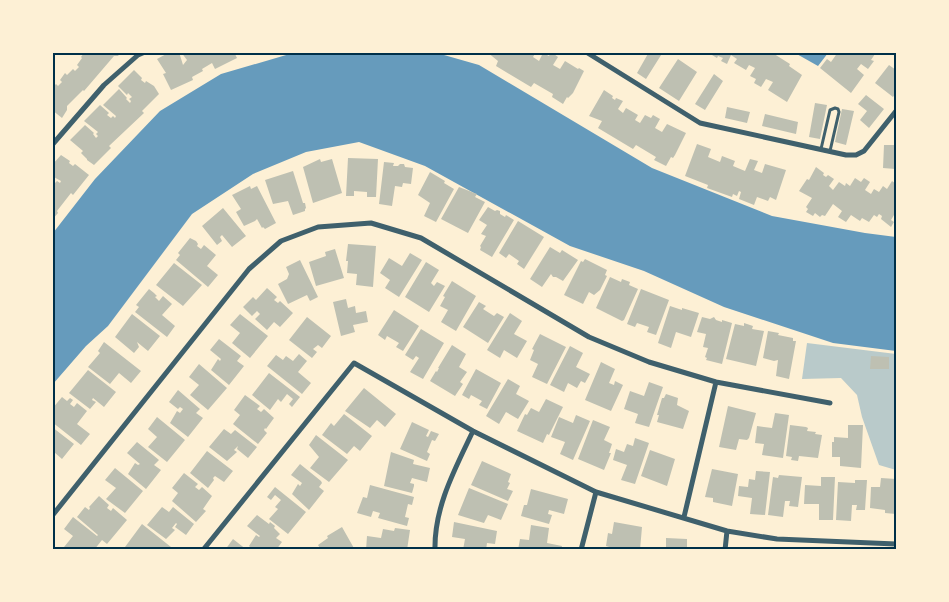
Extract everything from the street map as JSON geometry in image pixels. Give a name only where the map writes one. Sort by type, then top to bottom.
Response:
[{"type":"street","points":[[52,145],[104,85],[144,52]]},
{"type":"street","points":[[586,52],[700,123],[846,155],[856,155],[864,151],[896,111]]},
{"type":"street","points":[[52,516],[249,269],[281,241],[318,227],[371,223],[420,238],[589,337],[649,362],[716,382],[830,403]]},
{"type":"street","points":[[202,550],[354,363],[473,431],[596,492],[727,531],[777,539],[896,544]]},
{"type":"street","points":[[684,517],[716,382]]},
{"type":"street","points":[[435,550],[435,531],[449,481],[473,431]]},
{"type":"street","points":[[581,550],[596,492]]},
{"type":"street","points":[[725,550],[727,531]]},
{"type":"lane","points":[[821,149],[830,110],[835,108],[839,112],[830,151]]},
{"type":"shaded area","points":[[807,343],[896,354],[896,470],[879,465],[862,417],[857,395],[841,378],[802,379]]},
{"type":"water","points":[[828,52],[818,66],[795,53]]},
{"type":"water","points":[[293,53],[437,53],[479,65],[652,168],[772,216],[896,237],[896,351],[833,343],[724,307],[644,271],[570,246],[425,166],[359,142],[306,152],[253,174],[192,214],[108,326],[86,346],[53,384],[53,233],[95,179],[160,111],[221,74]]},
{"type":"building","points":[[89,52],[121,52],[118,56],[114,56],[84,91],[67,106],[67,110],[62,118],[52,110],[52,88],[62,82],[60,80],[65,73],[67,75],[73,69],[75,71],[79,67],[77,65],[81,57],[84,53],[86,55]]},
{"type":"building","points":[[170,52],[179,52],[183,65],[187,60],[181,52],[234,52],[237,58],[215,69],[212,63],[192,77],[193,80],[171,90],[163,74],[166,73],[157,59]]},
{"type":"building","points":[[487,52],[536,52],[533,57],[539,61],[543,53],[549,56],[551,52],[558,57],[553,65],[560,69],[565,61],[584,71],[573,93],[567,97],[563,104],[552,97],[553,94],[534,83],[531,87],[496,66],[498,61]]},
{"type":"building","points":[[649,52],[663,52],[646,79],[637,73]]},
{"type":"building","points":[[707,52],[771,52],[790,64],[789,66],[802,75],[787,102],[768,90],[773,82],[766,79],[761,87],[754,83],[756,79],[750,76],[755,68],[749,65],[746,70],[734,63],[737,59],[731,55],[727,64],[721,61],[723,58],[718,56],[717,58]]},
{"type":"building","points":[[838,52],[872,52],[875,54],[871,60],[874,61],[868,69],[861,64],[857,69],[864,75],[851,93],[820,68],[827,59],[831,62]]},
{"type":"building","points":[[678,59],[697,72],[679,101],[659,88]]},
{"type":"building","points":[[889,65],[896,70],[896,93],[893,97],[875,83]]},
{"type":"building","points":[[134,70],[142,78],[141,80],[154,86],[159,94],[142,111],[144,113],[109,146],[111,148],[94,165],[81,153],[83,151],[70,140],[85,125],[94,133],[96,138],[98,136],[96,134],[98,132],[84,121],[100,105],[109,113],[107,115],[115,118],[116,116],[103,105],[119,89],[130,103],[129,99],[132,97],[128,93],[127,95],[118,86]]},
{"type":"building","points":[[714,74],[723,81],[705,110],[695,104]]},
{"type":"building","points":[[604,90],[613,96],[612,98],[615,100],[616,98],[623,101],[618,109],[623,113],[626,108],[638,115],[635,120],[640,123],[645,115],[651,118],[653,115],[660,119],[655,128],[662,132],[667,124],[686,133],[675,155],[673,158],[671,157],[666,166],[654,160],[656,157],[636,145],[633,149],[598,128],[602,121],[589,116]]},
{"type":"building","points":[[866,95],[884,109],[869,128],[860,120],[867,111],[858,104]]},
{"type":"building","points":[[815,103],[827,105],[820,139],[809,137]]},
{"type":"building","points":[[727,107],[750,112],[747,123],[725,118]]},
{"type":"building","points":[[842,109],[854,111],[846,145],[835,142]]},
{"type":"building","points":[[765,114],[798,122],[796,134],[762,126]]},
{"type":"building","points":[[697,144],[711,149],[708,157],[720,162],[722,156],[735,161],[733,166],[745,171],[750,159],[758,161],[754,170],[762,173],[765,164],[786,170],[776,200],[770,197],[768,201],[757,197],[754,205],[739,199],[741,192],[739,191],[737,196],[733,194],[732,197],[707,188],[708,185],[685,176]]},
{"type":"building","points":[[884,145],[896,145],[895,169],[883,168]]},
{"type":"building","points":[[61,155],[70,161],[69,163],[73,166],[75,164],[89,175],[73,195],[71,193],[52,220],[52,181],[60,183],[61,181],[52,176],[52,165]]},
{"type":"building","points":[[348,158],[378,159],[376,197],[367,197],[367,192],[354,191],[354,196],[346,196]]},
{"type":"building","points":[[320,159],[321,162],[332,159],[342,193],[313,203],[303,167]]},
{"type":"building","points":[[384,162],[394,163],[393,166],[404,164],[405,167],[413,168],[411,184],[403,183],[402,187],[395,186],[392,206],[379,204]]},
{"type":"building","points":[[816,167],[826,177],[828,175],[834,179],[829,186],[833,190],[839,182],[845,186],[846,183],[850,186],[855,178],[861,182],[864,178],[870,182],[865,190],[871,194],[874,189],[879,192],[883,186],[887,189],[892,181],[896,184],[896,216],[894,215],[891,220],[894,222],[891,227],[881,219],[882,216],[879,214],[877,217],[874,215],[869,222],[862,218],[860,221],[851,215],[846,222],[838,217],[842,211],[833,204],[825,216],[822,215],[820,217],[815,213],[813,216],[806,212],[808,209],[806,207],[812,198],[799,191],[807,179],[809,180]]},
{"type":"building","points":[[293,171],[306,208],[305,211],[293,215],[288,201],[273,204],[265,180]]},
{"type":"building","points":[[430,172],[454,189],[436,222],[424,216],[430,203],[418,195]]},
{"type":"building","points":[[250,186],[251,189],[257,186],[276,223],[265,229],[262,228],[257,219],[244,226],[236,212],[241,209],[232,195]]},
{"type":"building","points":[[459,187],[477,194],[475,197],[485,202],[468,233],[441,219]]},
{"type":"building","points":[[488,207],[495,211],[500,211],[500,214],[514,220],[492,257],[480,250],[480,246],[486,236],[481,234],[487,225],[479,220]]},
{"type":"building","points":[[223,208],[246,236],[232,247],[222,235],[220,237],[222,241],[217,245],[202,226]]},
{"type":"building","points":[[518,221],[544,237],[524,269],[517,264],[519,261],[509,254],[506,258],[499,253]]},
{"type":"building","points":[[190,238],[196,241],[197,246],[201,249],[204,245],[216,255],[207,266],[218,275],[208,287],[176,260],[180,255],[178,253]]},
{"type":"building","points":[[348,244],[376,246],[373,287],[356,285],[357,274],[347,273]]},
{"type":"building","points":[[550,247],[560,253],[562,250],[578,260],[563,281],[553,277],[551,274],[542,287],[530,279]]},
{"type":"building","points":[[335,249],[344,278],[316,286],[309,262],[326,256],[325,252]]},
{"type":"building","points":[[410,253],[422,260],[399,297],[385,288],[390,280],[380,273],[389,258],[402,266]]},
{"type":"building","points":[[585,259],[607,270],[605,275],[607,276],[600,290],[594,295],[589,292],[583,304],[564,295],[581,261],[583,262]]},
{"type":"building","points":[[300,260],[318,297],[310,301],[307,295],[288,304],[278,284],[287,279],[289,274],[286,267]]},
{"type":"building","points":[[426,262],[439,270],[431,283],[434,286],[437,282],[445,286],[429,312],[405,297]]},
{"type":"building","points":[[174,263],[202,285],[183,306],[156,285]]},
{"type":"building","points":[[610,277],[621,282],[622,279],[630,282],[629,285],[638,289],[622,321],[596,308]]},
{"type":"building","points":[[452,281],[476,296],[456,331],[441,322],[448,310],[440,306],[445,297],[443,296]]},
{"type":"building","points":[[267,288],[277,297],[274,300],[278,303],[280,301],[293,313],[280,327],[274,322],[267,330],[255,319],[260,314],[257,311],[252,316],[243,307],[253,297],[256,300]]},
{"type":"building","points":[[149,289],[157,296],[155,297],[159,301],[163,296],[172,304],[162,315],[175,326],[167,337],[135,312],[139,307],[136,305]]},
{"type":"building","points":[[641,289],[669,300],[656,335],[647,332],[649,327],[637,323],[635,327],[627,324]]},
{"type":"building","points":[[346,299],[348,308],[355,306],[356,313],[366,311],[368,322],[353,325],[355,332],[341,336],[333,302]]},
{"type":"building","points":[[479,302],[486,306],[483,309],[494,316],[497,313],[504,317],[488,343],[463,327]]},
{"type":"building","points":[[670,306],[699,313],[691,337],[676,332],[671,348],[658,343]]},
{"type":"building","points":[[394,310],[419,326],[403,351],[396,347],[399,343],[387,336],[385,340],[378,335]]},
{"type":"building","points":[[510,313],[522,321],[514,334],[527,341],[517,358],[504,350],[500,358],[487,350]]},
{"type":"building","points":[[132,314],[160,336],[148,351],[137,342],[139,347],[134,353],[115,337]]},
{"type":"building","points":[[240,314],[268,336],[250,358],[232,343],[240,333],[230,325]]},
{"type":"building","points":[[307,317],[331,336],[322,348],[318,345],[313,349],[317,352],[312,358],[289,340]]},
{"type":"building","points":[[702,317],[710,319],[714,317],[722,322],[722,320],[732,323],[722,364],[706,360],[708,348],[703,347],[706,334],[697,332]]},
{"type":"building","points":[[744,323],[753,326],[752,329],[764,331],[756,366],[726,359],[735,324],[744,326]]},
{"type":"building","points":[[421,329],[444,343],[423,379],[410,372],[419,358],[416,356],[413,360],[405,355]]},
{"type":"building","points":[[768,331],[793,338],[793,341],[796,341],[789,379],[776,376],[778,360],[774,361],[763,358]]},
{"type":"building","points":[[540,334],[566,347],[547,384],[532,377],[538,364],[530,360],[534,350],[532,349]]},
{"type":"building","points":[[219,339],[241,356],[237,361],[244,366],[229,385],[211,370],[218,359],[220,361],[221,359],[210,350]]},
{"type":"building","points":[[104,342],[141,371],[131,383],[119,373],[110,384],[88,367],[100,353],[98,351]]},
{"type":"building","points":[[452,345],[466,354],[459,367],[467,372],[460,382],[463,384],[455,396],[430,381]]},
{"type":"building","points":[[570,346],[583,353],[576,367],[590,374],[585,383],[581,381],[577,388],[568,383],[564,392],[550,385]]},
{"type":"building","points":[[299,354],[307,361],[298,372],[311,383],[302,394],[267,366],[276,355],[283,360],[286,356],[293,361]]},
{"type":"building","points":[[871,356],[889,357],[889,369],[870,369]]},
{"type":"building","points":[[601,362],[615,369],[609,383],[614,385],[615,381],[623,385],[611,411],[585,400]]},
{"type":"building","points":[[199,364],[227,388],[208,410],[190,395],[199,385],[189,377]]},
{"type":"building","points":[[476,369],[501,383],[487,409],[479,405],[482,401],[471,395],[469,399],[462,395]]},
{"type":"building","points":[[88,370],[116,392],[104,407],[93,398],[92,400],[96,402],[90,409],[69,393]]},
{"type":"building","points":[[269,373],[300,397],[292,407],[289,404],[293,399],[287,394],[281,402],[278,399],[270,410],[252,395]]},
{"type":"building","points":[[508,379],[520,386],[516,394],[529,401],[518,419],[506,412],[499,424],[486,416]]},
{"type":"building","points":[[649,382],[663,387],[649,427],[635,423],[638,414],[624,409],[630,391],[644,396]]},
{"type":"building","points":[[364,388],[396,414],[385,427],[377,420],[370,428],[345,411]]},
{"type":"building","points":[[178,390],[200,409],[196,413],[203,418],[188,437],[170,423],[177,411],[180,413],[183,409],[180,407],[178,409],[169,402]]},
{"type":"building","points":[[666,394],[678,398],[677,405],[689,411],[683,429],[657,422],[662,398]]},
{"type":"building","points":[[245,395],[260,406],[257,409],[261,412],[264,409],[274,418],[265,428],[264,430],[267,433],[258,444],[233,424],[240,415],[234,410]]},
{"type":"building","points":[[62,397],[67,401],[70,398],[73,400],[70,404],[74,407],[77,403],[87,411],[77,424],[90,434],[81,445],[52,422],[52,409]]},
{"type":"building","points":[[546,399],[563,407],[543,443],[517,431],[525,414],[527,415],[531,408],[539,412]]},
{"type":"building","points":[[728,406],[756,413],[749,438],[747,440],[739,439],[736,450],[719,447]]},
{"type":"building","points":[[775,413],[789,415],[783,458],[762,455],[764,444],[755,443],[757,426],[772,428]]},
{"type":"building","points":[[344,414],[372,436],[360,451],[354,446],[347,454],[322,435],[331,423],[334,426]]},
{"type":"building","points":[[576,415],[590,421],[573,460],[560,454],[565,442],[551,437],[559,417],[573,423]]},
{"type":"building","points":[[157,417],[185,440],[167,462],[148,447],[157,437],[148,429]]},
{"type":"building","points":[[593,420],[610,427],[604,440],[612,444],[609,453],[611,453],[604,470],[578,459]]},
{"type":"building","points":[[412,422],[429,430],[426,436],[428,437],[431,431],[439,434],[435,441],[432,440],[427,452],[430,454],[427,461],[400,449]]},
{"type":"building","points":[[790,425],[806,427],[808,428],[807,431],[822,435],[818,458],[799,456],[798,461],[791,460],[792,457],[786,456]]},
{"type":"building","points":[[848,425],[863,425],[861,468],[840,466],[840,457],[832,457],[834,437],[848,438]]},
{"type":"building","points":[[52,427],[74,444],[62,459],[54,452],[52,454]]},
{"type":"building","points":[[224,429],[231,434],[235,430],[257,447],[248,458],[237,449],[238,446],[234,450],[237,452],[227,461],[209,447]]},
{"type":"building","points":[[316,435],[348,460],[329,482],[310,468],[319,457],[309,445]]},
{"type":"building","points":[[635,438],[649,443],[635,484],[621,480],[627,465],[613,460],[616,449],[624,452],[627,444],[633,446]]},
{"type":"building","points":[[137,442],[159,460],[154,465],[161,470],[146,489],[128,474],[135,463],[140,464],[127,453]]},
{"type":"building","points":[[650,450],[675,459],[667,486],[641,476]]},
{"type":"building","points":[[207,451],[233,471],[224,482],[215,476],[208,488],[190,473]]},
{"type":"building","points":[[391,452],[414,460],[413,464],[430,468],[427,482],[412,478],[410,483],[414,484],[414,486],[412,493],[384,486]]},
{"type":"building","points":[[482,461],[511,474],[507,489],[513,491],[508,501],[471,485]]},
{"type":"building","points":[[300,464],[321,481],[322,483],[319,487],[324,491],[309,510],[292,494],[298,484],[300,486],[302,483],[291,475]]},
{"type":"building","points":[[115,468],[143,491],[125,513],[106,499],[116,488],[105,480]]},
{"type":"building","points":[[712,469],[738,474],[732,506],[713,502],[713,498],[705,497]]},
{"type":"building","points":[[756,471],[770,472],[765,515],[750,514],[752,498],[738,496],[739,486],[748,487],[749,479],[755,480]]},
{"type":"building","points":[[184,473],[198,484],[195,487],[199,490],[202,487],[212,496],[203,509],[206,511],[196,522],[172,501],[178,493],[172,488]]},
{"type":"building","points":[[779,475],[802,477],[798,507],[789,506],[790,501],[785,501],[783,517],[768,515],[773,477],[778,478]]},
{"type":"building","points":[[821,477],[835,477],[833,520],[819,520],[819,504],[804,504],[805,485],[821,486]]},
{"type":"building","points":[[881,478],[896,479],[896,514],[870,508],[871,487],[880,487]]},
{"type":"building","points":[[855,480],[867,480],[865,510],[856,510],[857,505],[852,505],[851,521],[836,520],[838,482],[855,483]]},
{"type":"building","points":[[370,485],[414,497],[412,505],[408,504],[405,517],[409,518],[407,526],[378,518],[380,513],[373,511],[371,517],[357,513],[363,497],[367,498]]},
{"type":"building","points":[[275,487],[306,512],[288,534],[269,519],[278,509],[275,507],[281,500],[275,495],[271,500],[267,497]]},
{"type":"building","points":[[469,488],[508,504],[501,520],[488,515],[484,523],[458,515]]},
{"type":"building","points":[[531,489],[568,499],[564,514],[549,510],[548,514],[552,515],[549,524],[521,516],[524,505],[527,505]]},
{"type":"building","points":[[99,496],[109,505],[107,508],[111,511],[113,508],[127,520],[107,544],[102,540],[94,550],[66,550],[64,547],[73,536],[64,529],[73,517],[98,535],[77,517],[85,507],[89,510],[89,507]]},
{"type":"building","points":[[162,507],[169,512],[173,507],[194,524],[186,535],[175,527],[176,523],[172,528],[175,530],[166,539],[147,525]]},
{"type":"building","points":[[257,515],[275,526],[274,528],[280,534],[276,538],[282,542],[276,550],[253,550],[249,546],[256,535],[260,536],[247,526]]},
{"type":"building","points":[[454,522],[497,531],[495,544],[487,543],[486,550],[463,550],[465,539],[452,537]]},
{"type":"building","points":[[614,522],[642,527],[640,550],[619,550],[606,546],[608,533],[612,534]]},
{"type":"building","points":[[142,524],[171,547],[169,550],[128,550],[125,547]]},
{"type":"building","points":[[531,525],[549,528],[547,543],[562,546],[561,550],[518,550],[520,539],[529,540]]},
{"type":"building","points":[[342,527],[355,550],[321,550],[318,545],[328,538],[327,536]]},
{"type":"building","points":[[395,528],[410,530],[407,550],[366,550],[367,536],[381,538],[383,529],[394,531]]},
{"type":"building","points":[[666,538],[687,539],[687,550],[666,550]]},
{"type":"building","points":[[233,539],[247,550],[225,550]]}]
